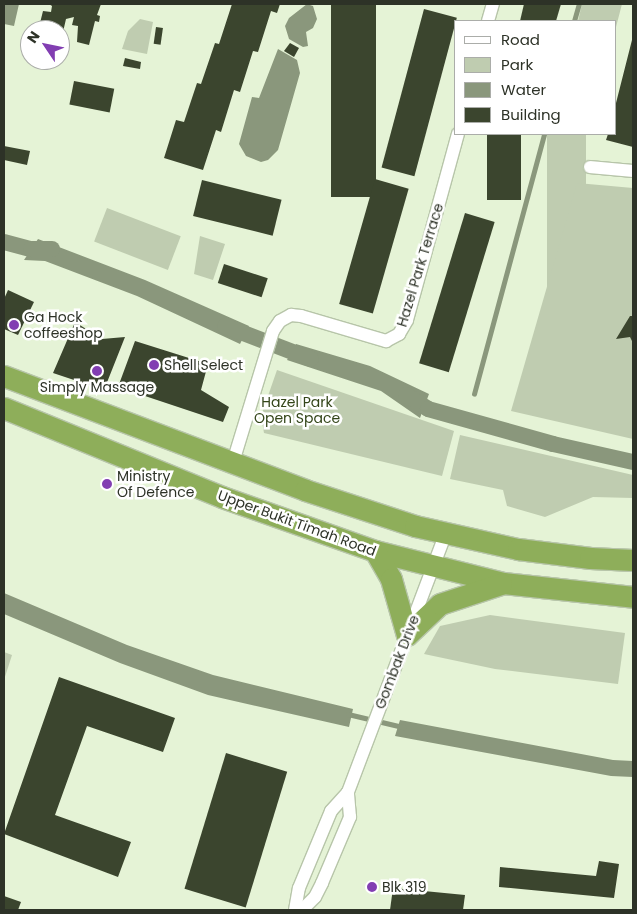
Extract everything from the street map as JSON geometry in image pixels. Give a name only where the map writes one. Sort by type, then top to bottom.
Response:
[{"type":"highway","points":[[4,376],[305,490],[446,533],[518,549],[590,558],[633,560]]},
{"type":"highway","name":"Upper Bukit Timah Road","points":[[4,408],[240,504],[374,551],[434,568],[503,583],[633,597]]},
{"type":"highway","points":[[374,551],[391,579],[406,635],[440,604],[503,583]]},
{"type":"street","points":[[488,20],[493,4]]},
{"type":"street","name":"Hazel Park Terrace","points":[[233,462],[273,331],[280,321],[291,315],[386,341],[399,334],[407,320],[458,135]]},
{"type":"street","points":[[590,167],[633,171]]},
{"type":"street","name":"Gombak Drive","points":[[295,910],[299,888],[331,811],[348,792],[446,533]]},
{"type":"street","name":"Gombak Drive","points":[[302,910],[315,897],[350,817],[348,792]]},
{"type":"green space","points":[[582,4],[622,4],[617,23],[617,20],[578,20]]},
{"type":"green space","points":[[140,19],[153,22],[147,54],[122,49],[128,31]]},
{"type":"green space","points":[[547,135],[586,135],[586,407],[547,407]]},
{"type":"green space","points":[[577,183],[633,188],[633,439],[511,411]]},
{"type":"green space","points":[[107,208],[181,236],[168,270],[94,242]]},
{"type":"green space","points":[[200,236],[225,244],[213,280],[194,274]]},
{"type":"green space","name":"Hazel Park Open Space","points":[[277,370],[454,431],[442,476],[264,433],[261,416]]},
{"type":"green space","points":[[460,435],[633,475],[633,498],[593,497],[545,517],[507,506],[503,490],[450,479]]},
{"type":"green space","points":[[490,615],[625,633],[618,684],[495,669],[424,654],[440,626]]},
{"type":"green space","points":[[4,652],[12,655],[4,680]]},
{"type":"water","points":[[4,4],[19,4],[14,26],[4,24]]},
{"type":"water","points":[[307,4],[313,6],[317,19],[313,28],[306,32],[308,46],[303,47],[289,39],[285,26],[289,18]]},
{"type":"water","points":[[278,49],[297,60],[300,73],[278,150],[268,160],[261,162],[246,156],[239,144],[252,97],[259,98]]},
{"type":"water","points":[[38,239],[145,280],[249,326],[240,344],[137,296],[45,261],[24,260]]},
{"type":"water","points":[[296,344],[370,366],[429,394],[420,418],[381,391],[287,360]]},
{"type":"water","points":[[4,593],[127,645],[213,675],[353,709],[349,727],[208,695],[120,663],[4,614]]},
{"type":"water","points":[[400,720],[613,760],[633,761],[633,777],[611,776],[395,736]]},
{"type":"building","points":[[49,4],[101,4],[97,15],[100,16],[99,22],[95,21],[89,45],[77,42],[78,26],[72,25],[74,17],[66,20],[41,20],[43,11],[51,12],[52,6]]},
{"type":"building","points":[[232,4],[280,4],[277,13],[271,11],[258,52],[253,51],[240,92],[234,90],[221,132],[216,130],[203,170],[164,158],[176,120],[184,122],[197,83],[201,84],[215,43],[219,44]]},
{"type":"building","points":[[331,4],[376,4],[376,197],[331,197]]},
{"type":"building","points":[[524,4],[561,4],[556,20],[520,20]]},
{"type":"building","points":[[424,9],[457,18],[454,20],[454,28],[414,176],[382,167]]},
{"type":"building","points":[[156,27],[163,28],[161,45],[154,44]]},
{"type":"building","points":[[633,36],[633,147],[606,140],[608,135],[617,135],[617,99]]},
{"type":"building","points":[[290,43],[299,48],[294,57],[284,51]]},
{"type":"building","points":[[125,58],[141,62],[140,69],[123,66]]},
{"type":"building","points":[[74,81],[114,89],[110,112],[69,105]]},
{"type":"building","points":[[487,135],[521,135],[521,200],[487,200]]},
{"type":"building","points":[[4,146],[30,151],[27,165],[4,160]]},
{"type":"building","points":[[375,179],[409,189],[373,314],[339,304]]},
{"type":"building","points":[[202,180],[282,200],[273,236],[193,216]]},
{"type":"building","points":[[465,213],[495,222],[449,372],[419,363]]},
{"type":"building","points":[[224,264],[268,278],[262,297],[218,283]]},
{"type":"building","points":[[8,290],[34,302],[18,335],[4,329],[4,299]]},
{"type":"building","points":[[630,316],[633,316],[633,343],[630,337],[616,339]]},
{"type":"building","points":[[75,322],[102,339],[125,337],[104,390],[53,373]]},
{"type":"building","points":[[135,341],[208,364],[201,390],[229,407],[223,422],[118,387]]},
{"type":"building","points":[[59,677],[175,718],[163,752],[87,726],[55,815],[131,842],[118,877],[4,834]]},
{"type":"building","points":[[226,753],[287,772],[246,908],[184,889]]},
{"type":"building","points":[[599,861],[619,864],[614,898],[499,887],[500,867],[596,876]]},
{"type":"building","points":[[393,888],[465,895],[463,910],[390,910]]},
{"type":"building","points":[[4,896],[21,902],[18,910],[4,910]]},
{"type":"waterway","points":[[574,20],[579,4]]},
{"type":"waterway","points":[[474,394],[544,135]]},
{"type":"waterway","points":[[4,242],[31,249],[52,249]]},
{"type":"waterway","points":[[225,326],[311,359]]},
{"type":"waterway","points":[[406,395],[428,409],[553,444],[633,462]]},
{"type":"waterway","points":[[348,714],[403,727]]},
{"type":"place","name":"Ga Hock coffeeshop","points":[[14,325]]},
{"type":"place","name":"Shell Select","points":[[154,365]]},
{"type":"place","name":"Simply Massage","points":[[97,371]]},
{"type":"place","name":"Ministry Of Defence","points":[[107,484]]},
{"type":"place","name":"Blk 319","points":[[372,887]]}]
